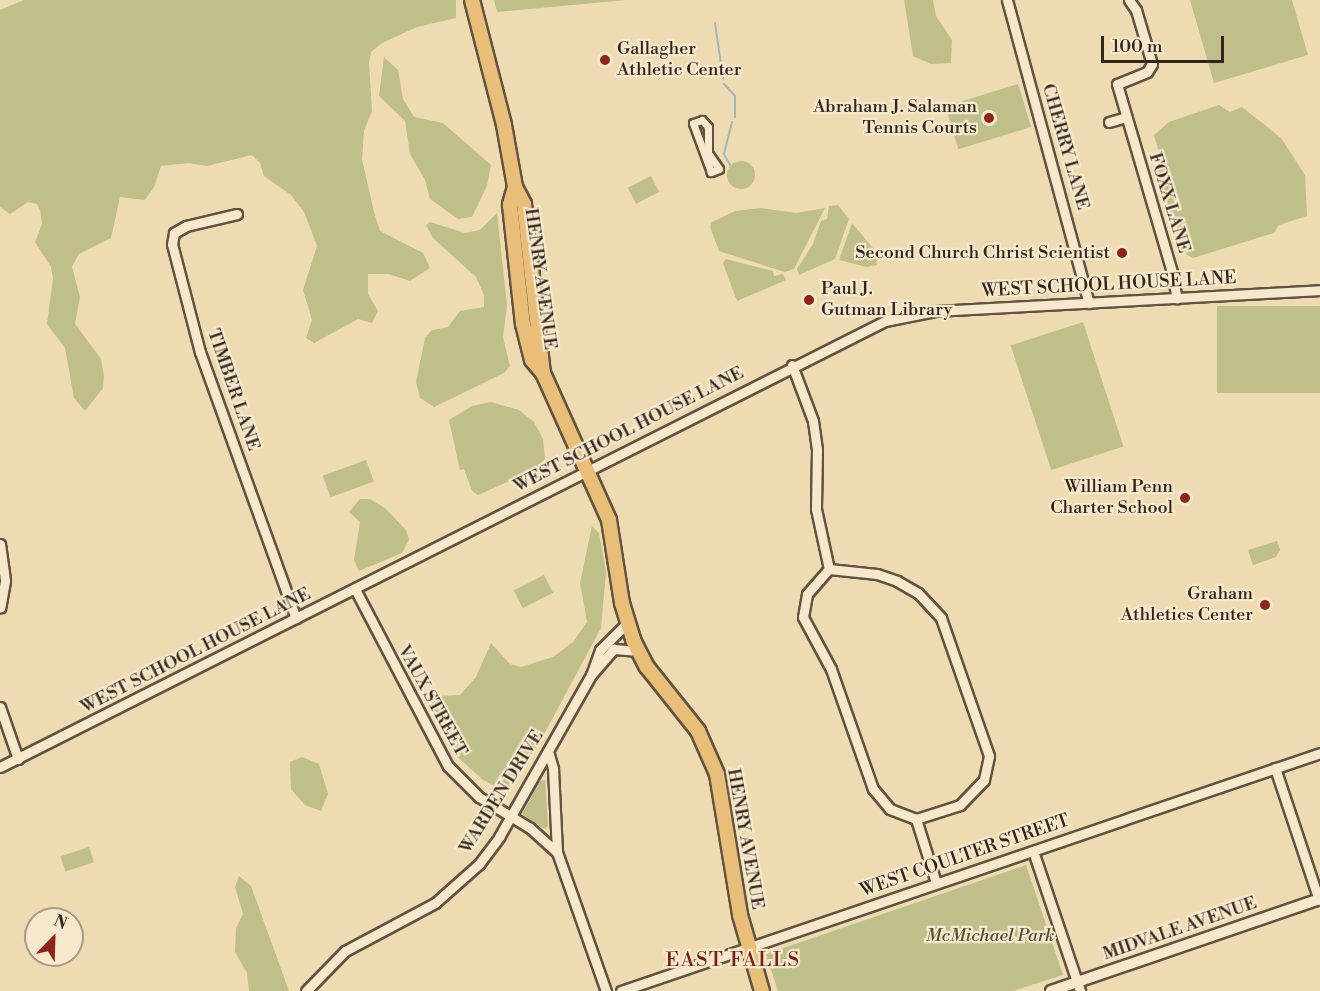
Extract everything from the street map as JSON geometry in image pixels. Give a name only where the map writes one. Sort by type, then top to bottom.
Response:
[{"type":"main road","name":"HENRY AVENUE","points":[[472,0],[504,125],[515,187],[510,205],[524,324],[532,360],[543,373],[612,530],[627,623],[638,651],[690,719],[713,764],[722,794],[748,947],[762,991]]},
{"type":"street","name":"CHERRY LANE","points":[[1007,0],[1089,303]]},
{"type":"street","name":"FOXX LANE","points":[[1129,0],[1136,10],[1152,60],[1148,72],[1117,84],[1177,299]]},
{"type":"street","points":[[1109,122],[1126,117]]},
{"type":"street","points":[[702,120],[707,125],[707,149],[719,169],[711,172],[694,126],[693,123],[702,120]]},
{"type":"street","name":"TIMBER LANE","points":[[237,214],[186,226],[174,233],[172,244],[194,333],[296,618]]},
{"type":"street","name":"WEST SCHOOL HOUSE LANE","points":[[0,768],[868,328],[909,314],[1320,290]]},
{"type":"street","points":[[792,365],[814,428],[816,509],[829,569]]},
{"type":"street","points":[[0,543],[4,581],[0,608]]},
{"type":"street","points":[[829,569],[877,574],[908,586],[935,610],[950,636],[987,748],[987,772],[966,802],[916,819],[890,808],[873,789],[831,669],[805,624],[803,609],[807,594],[829,569]]},
{"type":"street","name":"VAUX STREET","points":[[355,589],[448,766],[479,797],[543,837],[557,852],[606,991]]},
{"type":"street","name":"WARDEN DRIVE","points":[[306,991],[345,951],[424,910],[458,885],[485,856],[511,816],[591,675],[600,650],[627,623]]},
{"type":"street","name":"WARDEN DRIVE","points":[[591,675],[614,649],[638,651]]},
{"type":"street","points":[[0,707],[18,759]]},
{"type":"street","points":[[548,751],[553,769],[557,852]]},
{"type":"street","name":"WEST COULTER STREET","points":[[621,991],[1320,753]]},
{"type":"street","points":[[1275,768],[1320,900]]},
{"type":"street","points":[[916,819],[936,884]]},
{"type":"street","points":[[1033,851],[1079,986]]},
{"type":"street","name":"MIDVALE AVENUE","points":[[1051,991],[1079,986],[1320,900]]},
{"type":"green space","points":[[24,0],[456,0],[456,18],[417,27],[382,43],[371,52],[369,63],[372,111],[364,131],[362,159],[374,212],[380,231],[423,253],[430,268],[410,281],[389,274],[368,274],[368,294],[378,311],[372,323],[358,319],[314,343],[306,338],[312,320],[303,290],[317,246],[304,212],[291,195],[264,176],[260,163],[252,155],[207,166],[189,163],[161,166],[154,187],[145,200],[120,197],[111,238],[79,254],[72,267],[80,297],[75,324],[101,359],[104,376],[103,388],[85,411],[74,398],[65,348],[47,324],[53,278],[51,267],[35,242],[42,224],[40,210],[37,204],[28,202],[10,214],[0,207],[0,10]]},
{"type":"green space","points":[[494,0],[626,0],[497,12]]},
{"type":"green space","points":[[904,0],[933,0],[936,16],[952,40],[951,63],[931,64],[913,56]]},
{"type":"green space","points":[[1190,0],[1292,0],[1308,55],[1214,83]]},
{"type":"green space","points":[[384,57],[398,70],[403,99],[414,117],[443,123],[491,165],[487,186],[472,217],[458,219],[430,199],[425,180],[410,154],[405,121],[379,96]]},
{"type":"green space","name":"Abraham J. Salaman Tennis Courts","points":[[1018,84],[1031,127],[958,149],[945,106]]},
{"type":"green space","points":[[1219,105],[1230,112],[1242,107],[1281,138],[1305,175],[1307,216],[1279,225],[1274,233],[1193,258],[1182,252],[1158,170],[1162,162],[1154,135],[1169,122]]},
{"type":"green space","points":[[741,161],[751,165],[755,175],[751,185],[741,189],[731,185],[727,175],[731,165]]},
{"type":"green space","points":[[651,176],[659,192],[636,204],[628,188]]},
{"type":"green space","points":[[838,205],[849,219],[835,259],[799,275],[797,269],[813,244],[821,221],[827,219],[829,206]]},
{"type":"green space","points":[[761,208],[796,213],[825,208],[794,269],[785,272],[719,251],[710,227],[712,222],[735,211]]},
{"type":"green space","points":[[497,213],[507,306],[503,337],[510,366],[504,373],[434,407],[420,398],[416,382],[425,338],[432,330],[448,327],[460,311],[484,307],[484,295],[476,277],[433,238],[426,225],[430,222],[465,233],[480,230]]},
{"type":"green space","points":[[852,223],[882,259],[876,261],[877,265],[867,267],[839,260]]},
{"type":"green space","points":[[726,259],[773,271],[774,276],[783,274],[786,280],[737,301],[723,263]]},
{"type":"green space","points":[[1217,306],[1320,306],[1320,393],[1217,393]]},
{"type":"green space","points":[[1083,322],[1123,447],[1051,470],[1011,345]]},
{"type":"green space","points":[[491,402],[519,410],[534,422],[543,439],[545,459],[534,470],[478,495],[472,491],[464,469],[460,470],[449,420],[472,406]]},
{"type":"green space","points":[[366,460],[374,482],[331,497],[323,476]]},
{"type":"green space","points":[[360,499],[370,499],[385,508],[406,530],[409,540],[402,553],[359,571],[354,560],[360,522],[349,512]]},
{"type":"green space","points":[[592,526],[599,533],[606,572],[601,628],[543,736],[517,779],[504,792],[482,779],[452,752],[431,704],[440,696],[460,695],[476,677],[491,643],[510,664],[521,667],[553,657],[573,642],[587,622],[580,583]]},
{"type":"green space","points":[[1277,541],[1280,550],[1276,557],[1253,565],[1248,550]]},
{"type":"green space","points":[[544,575],[553,593],[523,608],[514,590]]},
{"type":"green space","points":[[302,757],[319,764],[328,794],[321,811],[305,805],[291,789],[290,762]]},
{"type":"green space","points":[[545,780],[548,826],[544,829],[522,814],[540,781]]},
{"type":"green space","points":[[89,847],[94,862],[65,871],[60,856]]},
{"type":"green space","name":"McMichael Park","points":[[1026,865],[1063,975],[1013,991],[778,991],[766,954]]},
{"type":"green space","points":[[239,876],[251,886],[289,991],[249,991],[247,973],[235,952],[236,928],[243,914],[235,887]]},
{"type":"waterway","points":[[715,23],[723,78]]},
{"type":"waterway","points":[[724,84],[735,96],[735,117]]},
{"type":"waterway","points":[[730,165],[724,154],[732,122]]},
{"type":"place","name":"Gallagher Athletic Center","points":[[605,60]]},
{"type":"place","name":"Abraham J. Salaman Tennis Courts","points":[[989,118]]},
{"type":"place","name":"Second Church Christ Scientist","points":[[1122,253]]},
{"type":"place","name":"Paul J. Gutman Library","points":[[809,300]]},
{"type":"place","name":"William Penn Charter School","points":[[1185,498]]},
{"type":"place","name":"Graham Athletics Center","points":[[1265,605]]},
{"type":"district","name":"EAST FALLS","points":[[733,960]]}]
